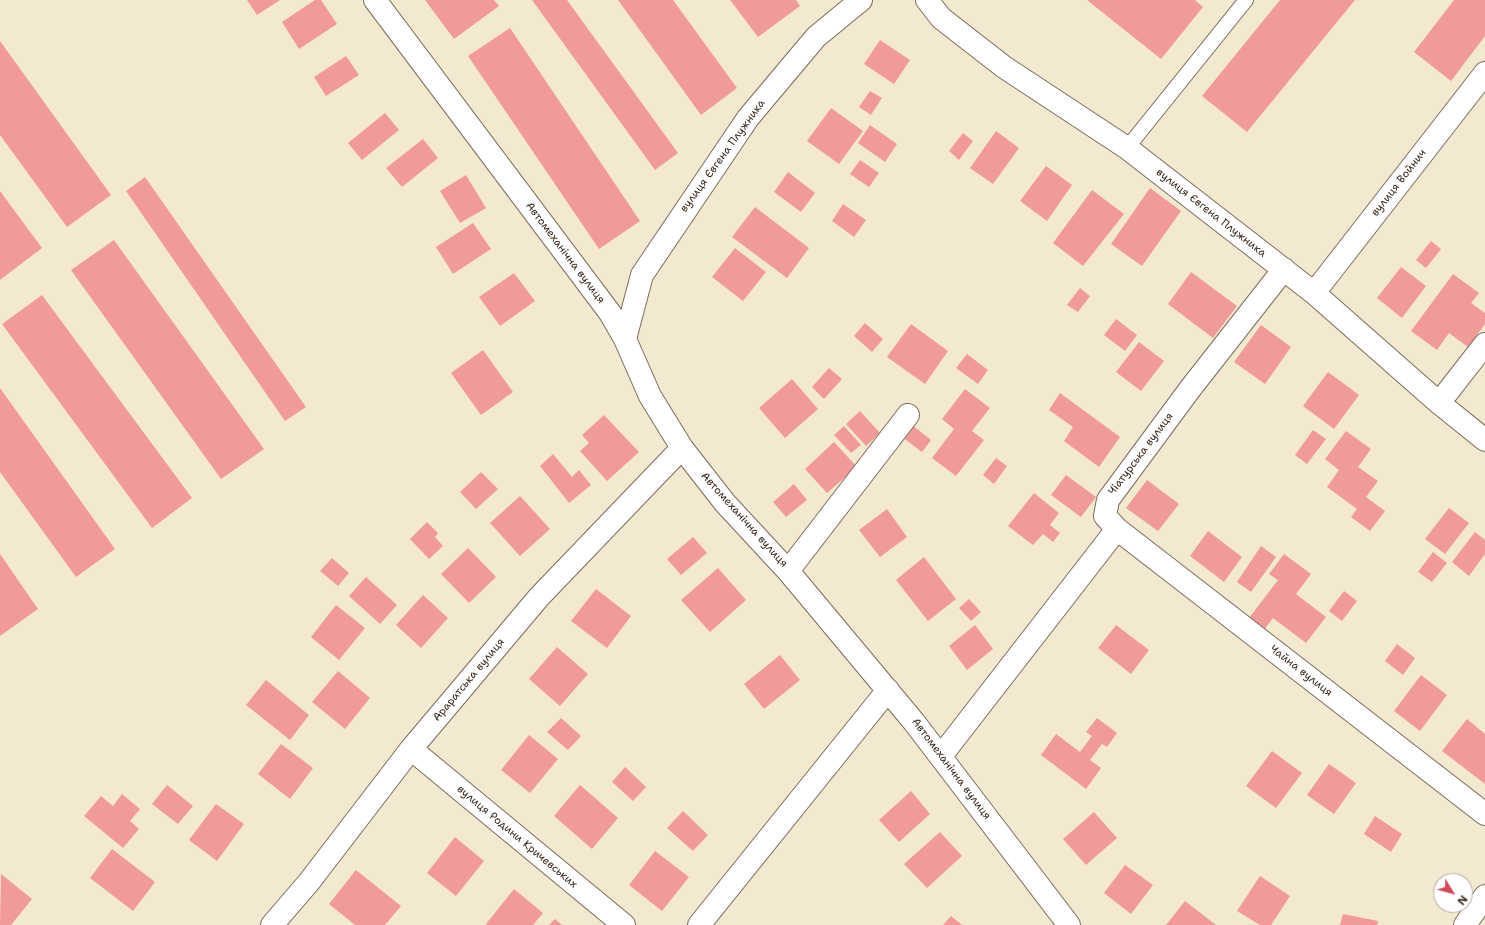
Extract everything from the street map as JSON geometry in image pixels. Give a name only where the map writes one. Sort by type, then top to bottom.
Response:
[{"type":"street","name":"Автомеханічна вулиця","points":[[376,0],[610,313],[625,339],[650,396],[682,448],[725,503],[788,571],[888,690],[941,756],[1069,925]]},
{"type":"street","name":"вулиця Євгена Плужника","points":[[625,339],[642,275],[744,124],[816,37],[861,0]]},
{"type":"street","name":"вулиця Євгена Плужника","points":[[927,0],[941,18],[1004,67],[1127,148],[1284,269],[1314,293],[1438,403],[1485,440]]},
{"type":"street","name":"вулиця Войнич","points":[[1314,293],[1485,74]]},
{"type":"street","name":"Чіатурська вулиця","points":[[1117,529],[1105,516],[1108,500],[1190,389],[1284,269]]},
{"type":"street","points":[[1438,403],[1485,344]]},
{"type":"street","points":[[788,571],[908,415]]},
{"type":"street","name":"Араратська вулиця","points":[[272,925],[309,882],[411,748],[539,597],[682,448]]},
{"type":"street","points":[[941,756],[1117,529]]},
{"type":"street","name":"Чайна вулиця","points":[[1117,529],[1485,814]]},
{"type":"street","points":[[700,925],[888,690]]},
{"type":"street","name":"вулиця Родини Кричевських","points":[[411,748],[624,925]]},
{"type":"street","points":[[1465,925],[1485,896]]},
{"type":"lane","points":[[1127,148],[1246,0]]},
{"type":"building","points":[[247,0],[280,0],[257,15]]},
{"type":"building","points":[[315,0],[321,0],[337,24],[299,49],[282,22]]},
{"type":"building","points":[[425,0],[494,0],[499,6],[454,39]]},
{"type":"building","points":[[532,0],[567,0],[678,153],[655,170]]},
{"type":"building","points":[[618,0],[673,0],[737,88],[701,115]]},
{"type":"building","points":[[730,0],[796,0],[800,6],[758,37]]},
{"type":"building","points":[[1087,0],[1195,0],[1203,7],[1161,59]]},
{"type":"building","points":[[1280,0],[1355,0],[1247,132],[1202,96]]},
{"type":"building","points":[[1454,0],[1485,0],[1485,36],[1451,81],[1414,52]]},
{"type":"building","points":[[510,28],[640,221],[599,249],[468,56]]},
{"type":"building","points":[[880,40],[910,60],[894,84],[864,64]]},
{"type":"building","points":[[0,41],[111,195],[67,227],[0,135]]},
{"type":"building","points":[[346,56],[359,75],[326,96],[314,77]]},
{"type":"building","points":[[870,91],[882,98],[871,115],[859,107]]},
{"type":"building","points":[[831,108],[863,131],[839,164],[807,141]]},
{"type":"building","points":[[385,113],[399,130],[362,160],[348,143]]},
{"type":"building","points":[[870,125],[897,144],[885,162],[858,143]]},
{"type":"building","points":[[996,131],[1019,148],[993,184],[970,168]]},
{"type":"building","points":[[963,133],[973,141],[959,160],[949,151]]},
{"type":"building","points":[[423,139],[438,158],[402,187],[386,168]]},
{"type":"building","points":[[860,160],[879,173],[869,187],[850,174]]},
{"type":"building","points":[[1046,166],[1072,185],[1047,221],[1020,201]]},
{"type":"building","points":[[788,172],[815,193],[801,212],[774,192]]},
{"type":"building","points":[[466,175],[486,208],[460,223],[440,191]]},
{"type":"building","points":[[145,177],[306,407],[285,421],[126,191]]},
{"type":"building","points":[[1150,188],[1181,211],[1142,266],[1111,244]]},
{"type":"building","points":[[1092,190],[1124,214],[1083,266],[1053,243]]},
{"type":"building","points":[[0,191],[42,248],[0,280]]},
{"type":"building","points":[[843,204],[866,220],[854,237],[832,221]]},
{"type":"building","points":[[755,207],[809,248],[787,278],[732,237]]},
{"type":"building","points":[[473,223],[491,249],[453,274],[436,247]]},
{"type":"building","points":[[114,240],[264,449],[221,479],[71,270]]},
{"type":"building","points":[[1431,241],[1441,249],[1426,268],[1416,260]]},
{"type":"building","points":[[735,248],[766,272],[743,301],[712,277]]},
{"type":"building","points":[[1401,267],[1426,286],[1402,318],[1377,298]]},
{"type":"building","points":[[1191,272],[1237,306],[1213,338],[1168,304]]},
{"type":"building","points":[[514,273],[535,301],[500,326],[479,297]]},
{"type":"building","points":[[1453,274],[1479,293],[1471,303],[1485,313],[1485,324],[1468,347],[1449,333],[1437,350],[1411,331]]},
{"type":"building","points":[[1080,288],[1090,296],[1078,312],[1067,305]]},
{"type":"building","points":[[42,295],[192,498],[152,528],[2,324]]},
{"type":"building","points":[[1116,319],[1137,335],[1125,351],[1104,335]]},
{"type":"building","points":[[865,323],[883,339],[872,352],[854,336]]},
{"type":"building","points":[[911,324],[948,351],[925,384],[887,357]]},
{"type":"building","points":[[1261,325],[1291,347],[1265,384],[1234,362]]},
{"type":"building","points":[[1139,342],[1164,361],[1141,391],[1116,372]]},
{"type":"building","points":[[483,350],[513,392],[481,415],[451,373]]},
{"type":"building","points":[[967,354],[988,370],[978,384],[956,368]]},
{"type":"building","points":[[829,368],[842,379],[824,399],[812,387]]},
{"type":"building","points":[[1328,372],[1359,395],[1334,429],[1303,406]]},
{"type":"building","points":[[792,379],[818,409],[785,438],[759,408]]},
{"type":"building","points":[[0,388],[115,549],[76,577],[0,472]]},
{"type":"building","points":[[965,389],[990,408],[972,431],[984,440],[956,476],[932,458],[954,429],[942,419]]},
{"type":"building","points":[[1060,393],[1120,437],[1099,467],[1064,441],[1073,427],[1049,410]]},
{"type":"building","points":[[860,411],[880,433],[866,446],[846,424]]},
{"type":"building","points":[[604,415],[639,452],[607,481],[580,451],[589,443],[582,435]]},
{"type":"building","points":[[911,424],[931,440],[922,452],[902,437]]},
{"type":"building","points":[[844,426],[861,445],[851,453],[834,435]]},
{"type":"building","points":[[1313,430],[1326,439],[1307,464],[1295,455]]},
{"type":"building","points":[[1346,431],[1371,449],[1358,467],[1378,481],[1366,497],[1385,511],[1370,531],[1351,517],[1357,509],[1327,487],[1339,470],[1325,459]]},
{"type":"building","points":[[834,442],[857,467],[827,493],[805,469]]},
{"type":"building","points":[[553,454],[572,477],[579,470],[591,485],[569,503],[540,466]]},
{"type":"building","points":[[996,458],[1007,466],[994,484],[983,475]]},
{"type":"building","points":[[481,472],[498,489],[476,509],[460,492]]},
{"type":"building","points":[[1066,475],[1096,497],[1081,517],[1051,495]]},
{"type":"building","points":[[1147,480],[1179,504],[1158,531],[1126,508]]},
{"type":"building","points":[[794,484],[807,500],[786,517],[773,502]]},
{"type":"building","points":[[1034,493],[1059,513],[1050,525],[1060,533],[1053,542],[1043,534],[1033,545],[1008,526]]},
{"type":"building","points":[[520,496],[550,529],[520,556],[490,523]]},
{"type":"building","points":[[1449,508],[1469,523],[1445,554],[1425,539]]},
{"type":"building","points":[[887,509],[907,537],[880,557],[859,530]]},
{"type":"building","points":[[427,522],[438,533],[435,537],[443,546],[429,559],[410,539]]},
{"type":"building","points":[[1208,531],[1242,557],[1224,582],[1190,556]]},
{"type":"building","points":[[1475,532],[1485,540],[1485,554],[1469,576],[1452,562]]},
{"type":"building","points":[[693,537],[707,553],[681,575],[667,559]]},
{"type":"building","points":[[1261,546],[1276,557],[1251,592],[1237,582]]},
{"type":"building","points":[[468,548],[496,577],[469,603],[441,574]]},
{"type":"building","points":[[1433,552],[1447,563],[1432,582],[1418,572]]},
{"type":"building","points":[[0,554],[38,609],[0,636]]},
{"type":"building","points":[[1284,554],[1311,574],[1296,594],[1326,617],[1306,643],[1273,618],[1264,630],[1249,618],[1278,580],[1269,574]]},
{"type":"building","points":[[924,557],[956,599],[928,621],[896,580]]},
{"type":"building","points":[[332,558],[349,573],[338,586],[320,571]]},
{"type":"building","points":[[718,568],[746,600],[710,632],[681,600]]},
{"type":"building","points":[[366,577],[397,605],[380,624],[349,596]]},
{"type":"building","points":[[596,589],[631,616],[607,648],[571,621]]},
{"type":"building","points":[[1344,591],[1357,601],[1342,621],[1329,611]]},
{"type":"building","points":[[423,595],[448,618],[421,648],[396,625]]},
{"type":"building","points":[[969,599],[981,612],[971,621],[959,608]]},
{"type":"building","points":[[336,605],[365,628],[339,660],[311,637]]},
{"type":"building","points":[[975,625],[993,649],[967,670],[949,646]]},
{"type":"building","points":[[1116,625],[1149,650],[1131,674],[1098,648]]},
{"type":"building","points":[[1397,644],[1415,658],[1403,675],[1385,661]]},
{"type":"building","points":[[557,647],[588,674],[560,706],[529,679]]},
{"type":"building","points":[[780,655],[800,680],[764,709],[744,684]]},
{"type":"building","points":[[338,671],[370,698],[345,729],[312,702]]},
{"type":"building","points":[[1421,675],[1447,695],[1420,731],[1394,711]]},
{"type":"building","points":[[266,680],[309,715],[290,740],[246,705]]},
{"type":"building","points":[[561,718],[581,736],[568,750],[547,732]]},
{"type":"building","points":[[1097,718],[1117,733],[1107,747],[1102,744],[1090,760],[1101,768],[1086,789],[1041,755],[1056,734],[1080,752],[1092,736],[1086,732]]},
{"type":"building","points":[[1467,719],[1485,734],[1485,784],[1442,751]]},
{"type":"building","points":[[529,735],[558,759],[530,793],[501,770]]},
{"type":"building","points":[[281,744],[313,768],[290,799],[258,774]]},
{"type":"building","points":[[1272,751],[1302,773],[1276,808],[1246,786]]},
{"type":"building","points":[[1329,764],[1356,783],[1334,814],[1307,795]]},
{"type":"building","points":[[625,767],[646,787],[633,801],[612,782]]},
{"type":"building","points":[[167,785],[193,806],[178,824],[152,804]]},
{"type":"building","points":[[580,785],[618,818],[592,849],[554,816]]},
{"type":"building","points":[[911,791],[930,814],[899,842],[879,820]]},
{"type":"building","points":[[122,794],[140,809],[130,821],[139,829],[123,848],[84,816],[101,796],[113,806]]},
{"type":"building","points":[[216,804],[244,824],[217,861],[189,840]]},
{"type":"building","points":[[683,811],[708,835],[693,851],[667,828]]},
{"type":"building","points":[[1094,812],[1117,838],[1086,865],[1063,839]]},
{"type":"building","points":[[1375,816],[1402,834],[1391,852],[1364,834]]},
{"type":"building","points":[[940,832],[962,856],[927,888],[904,864]]},
{"type":"building","points":[[455,837],[484,861],[456,896],[427,873]]},
{"type":"building","points":[[112,849],[155,882],[133,911],[90,878]]},
{"type":"building","points":[[655,851],[689,877],[662,911],[629,885]]},
{"type":"building","points":[[1125,865],[1153,885],[1131,914],[1104,893]]},
{"type":"building","points":[[356,870],[401,906],[385,925],[355,925],[329,904]]},
{"type":"building","points":[[1,874],[32,899],[11,925],[0,925]]},
{"type":"building","points":[[1260,876],[1290,896],[1271,925],[1260,925],[1237,911]]},
{"type":"building","points":[[514,889],[543,913],[533,925],[487,925],[486,924]]},
{"type":"building","points":[[1185,901],[1216,925],[1166,925]]},
{"type":"building","points":[[1343,914],[1378,921],[1377,925],[1340,925]]},
{"type":"building","points":[[951,916],[962,925],[943,925]]},
{"type":"building","points":[[555,919],[562,925],[549,925]]}]
